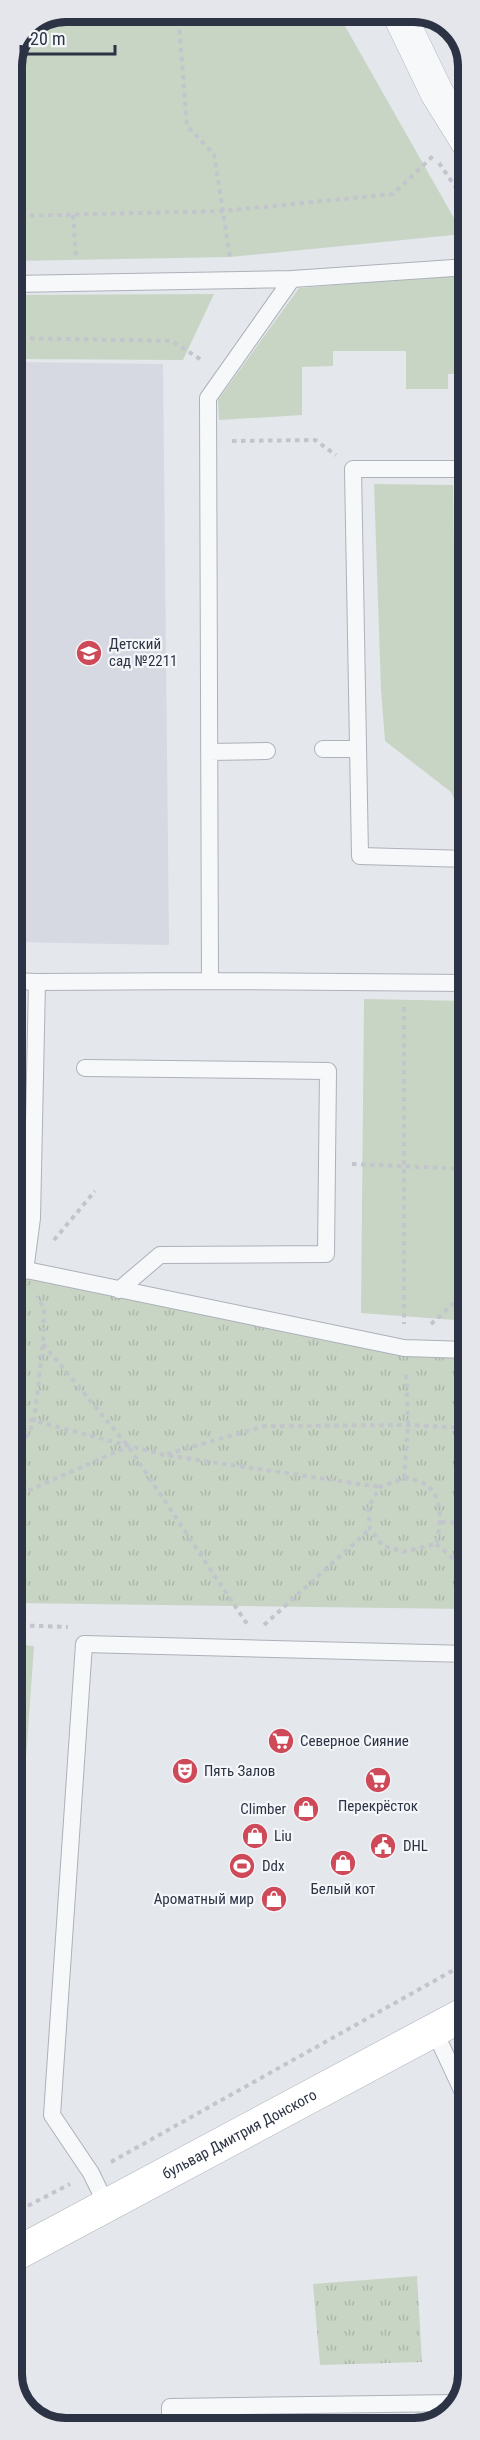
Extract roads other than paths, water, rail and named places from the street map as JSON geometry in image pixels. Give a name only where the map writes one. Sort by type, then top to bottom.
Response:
[{"type":"street","points":[[403,23],[437,93],[457,125]]},
{"type":"street","name":"бульвар Дмитрия Донского","points":[[23,2250],[458,2017]]},
{"type":"lane","points":[[22,284],[292,279],[457,268]]},
{"type":"lane","points":[[210,981],[208,398],[292,279]]},
{"type":"lane","points":[[457,469],[353,469],[360,856],[457,859]]},
{"type":"lane","points":[[323,749],[358,749]]},
{"type":"lane","points":[[209,752],[267,751]]},
{"type":"lane","points":[[22,981],[457,983]]},
{"type":"lane","points":[[23,1253],[32,1218],[37,982]]},
{"type":"lane","points":[[85,1068],[328,1071],[326,1254],[160,1255],[119,1290]]},
{"type":"lane","points":[[23,1270],[404,1348],[458,1350]]},
{"type":"lane","points":[[107,2206],[91,2173],[52,2115],[84,1644],[458,1654]]},
{"type":"lane","points":[[434,2030],[458,2081]]},
{"type":"lane","points":[[170,2417],[170,2407],[447,2403]]},
{"type":"place","name":"Детский сад №2211","points":[[89,653]]},
{"type":"place","name":"Северное Сияние","points":[[281,1741]]},
{"type":"place","name":"Пять Залов","points":[[185,1771]]},
{"type":"place","name":"Перекрёсток","points":[[378,1780]]},
{"type":"place","name":"Climber","points":[[306,1809]]},
{"type":"place","name":"Liu","points":[[255,1836]]},
{"type":"place","name":"DHL","points":[[383,1846]]},
{"type":"place","name":"Белый кот","points":[[343,1863]]},
{"type":"place","name":"Ddx","points":[[242,1866]]},
{"type":"place","name":"Ароматный мир","points":[[274,1899]]}]
